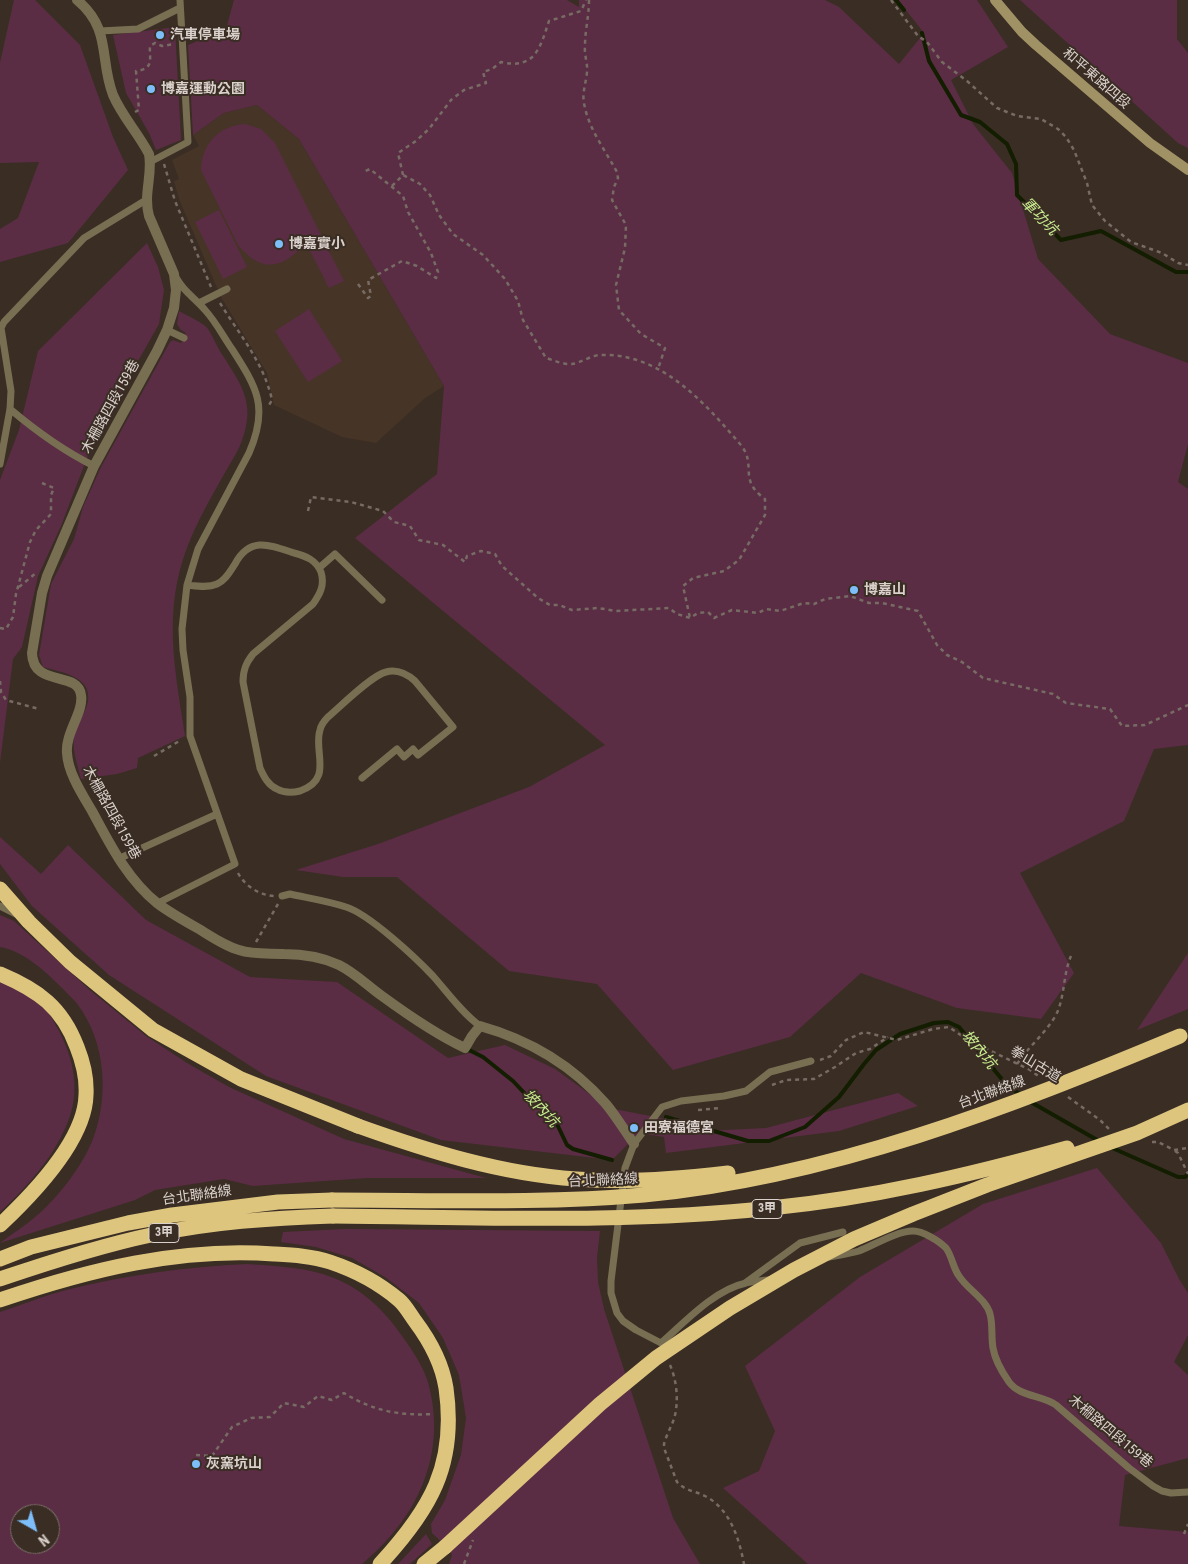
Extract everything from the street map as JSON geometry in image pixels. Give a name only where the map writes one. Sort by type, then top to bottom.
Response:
[{"type":"highway","points":[[0,889],[70,962],[153,1030],[241,1079],[358,1126],[460,1159],[516,1172],[576,1179],[636,1181],[702,1176],[786,1165],[895,1144]]},
{"type":"highway","points":[[0,974],[24,984],[50,1003],[70,1030],[84,1065],[86,1096],[82,1118],[67,1148],[38,1186],[0,1225]]},
{"type":"highway","name":"台北聯絡線","points":[[0,1259],[31,1247],[128,1223],[172,1215],[278,1202],[332,1200],[511,1200],[644,1194],[780,1174],[895,1144],[999,1109],[1081,1078],[1184,1035]]},
{"type":"highway","points":[[424,1564],[445,1547],[600,1404],[656,1358],[730,1308],[794,1270],[854,1239],[987,1185],[1137,1133],[1188,1108]]},
{"type":"highway","name":"3甲","points":[[0,1279],[75,1254],[152,1235],[224,1223],[273,1218],[333,1216],[631,1218],[772,1208],[848,1198],[993,1168],[1068,1148],[1188,1108]]},
{"type":"highway","points":[[0,1300],[63,1279],[115,1267],[183,1256],[245,1252],[290,1255],[329,1262],[367,1278],[400,1301],[427,1337],[444,1372],[450,1414],[447,1454],[432,1496],[408,1532],[380,1564]]},
{"type":"main road","name":"和平東路四段","points":[[995,0],[1013,22],[1036,45],[1143,137],[1188,170]]},
{"type":"street","points":[[77,0],[92,16],[100,31],[109,82],[115,100],[145,148],[150,162]]},
{"type":"street","name":"木柵路四段159巷","points":[[150,162],[146,200],[149,216],[174,274],[176,290],[174,308],[157,352],[94,466],[45,584],[32,653],[32,662],[38,670],[46,675],[77,685],[81,692],[82,701],[67,741],[68,761],[84,798],[118,858],[144,891],[177,917],[225,945],[250,953],[316,956],[338,965],[413,1018],[448,1040],[465,1048],[480,1026]]},
{"type":"street","points":[[480,1026],[522,1040],[552,1056],[564,1065],[607,1105],[634,1144]]},
{"type":"lane","points":[[100,31],[138,29],[180,4],[188,142],[150,162]]},
{"type":"lane","points":[[0,464],[10,409],[11,391],[1,328],[4,322],[84,238],[146,200]]},
{"type":"lane","points":[[158,903],[235,864],[190,736],[190,697],[182,629],[187,585],[198,549],[249,453],[256,436],[259,418],[258,401],[254,386],[212,319],[180,285],[174,274]]},
{"type":"lane","points":[[198,303],[227,289]]},
{"type":"lane","points":[[167,330],[184,338]]},
{"type":"lane","points":[[10,409],[42,436],[69,454],[94,466]]},
{"type":"lane","points":[[187,585],[208,587],[218,583],[230,572],[240,554],[247,548],[257,545],[267,544],[307,556],[314,562],[319,568],[322,577],[320,595],[253,654],[246,662],[243,672],[243,682],[260,768],[270,785],[287,793],[297,792],[314,782],[319,772],[321,761],[319,732],[323,723],[377,676],[386,672],[397,671],[408,675],[453,727],[418,755],[413,750],[404,757],[397,749],[362,778]]},
{"type":"lane","points":[[319,568],[335,554],[382,600]]},
{"type":"lane","points":[[118,858],[217,814]]},
{"type":"lane","points":[[282,896],[290,894],[347,907],[359,912],[415,958],[469,1018],[480,1026]]},
{"type":"lane","points":[[0,906],[30,922]]},
{"type":"lane","points":[[661,1343],[636,1330],[623,1320],[617,1313],[611,1293],[625,1168],[634,1144],[662,1107],[681,1101],[724,1096],[746,1091],[770,1072],[810,1061]]},
{"type":"lane","name":"木柵路四段159巷","points":[[661,1343],[707,1303],[744,1283],[774,1278],[810,1260],[852,1252],[912,1230],[920,1232],[946,1249],[962,1280],[990,1312],[994,1354],[1014,1388],[1021,1392],[1049,1400],[1153,1486],[1171,1493],[1188,1492]]},
{"type":"lane","points":[[744,1283],[800,1242],[843,1232]]},
{"type":"path","points":[[588,0],[581,11],[550,21],[540,47],[528,62],[513,65],[501,62],[492,69],[483,72],[486,83],[464,90],[451,100],[429,129],[416,141],[398,153],[403,175],[420,184],[430,195],[439,216],[453,234],[483,255],[505,279],[518,301],[523,320],[546,358],[571,364],[599,355],[626,357],[658,369],[676,380],[710,410],[746,451],[749,461],[748,478],[756,492],[765,499],[766,515],[739,560],[724,571],[693,578],[683,586],[690,618]]},
{"type":"path","points":[[588,0],[589,16],[585,30],[584,48],[587,70],[583,94],[584,103],[593,130],[618,172],[612,200],[626,226],[625,248],[616,285],[619,310],[641,334],[665,348],[658,369]]},
{"type":"path","points":[[891,0],[918,36],[927,42],[942,62],[997,108],[1016,116],[1041,119],[1062,133],[1074,150],[1087,183],[1092,205],[1105,221],[1131,242],[1162,253],[1178,264],[1188,265]]},
{"type":"path","points":[[126,119],[139,110],[136,71],[145,69],[150,63],[150,46],[155,43],[165,46],[182,44]]},
{"type":"path","points":[[358,284],[368,298],[370,296],[368,280],[402,261],[417,266],[436,278],[438,272],[431,253],[408,212],[403,196],[370,169],[362,172]]},
{"type":"path","points":[[392,186],[403,175]]},
{"type":"path","points":[[0,628],[6,629],[13,617],[30,542],[36,530],[51,514],[51,495],[54,488],[42,483]]},
{"type":"path","points":[[308,510],[312,497],[351,502],[383,511],[394,522],[410,526],[419,540],[443,545],[465,562],[467,556],[481,551],[495,554],[502,566],[538,598],[550,605],[572,610],[598,608],[616,611],[669,608],[677,614],[690,618],[698,613],[708,612],[714,618],[732,610],[758,613],[766,609],[780,612],[804,604],[814,604],[825,599],[850,596],[869,603],[882,603],[918,611],[937,645],[947,655],[962,662],[983,678],[1053,694],[1066,703],[1110,709],[1122,726],[1145,725],[1188,706]]},
{"type":"path","points":[[19,587],[38,572]]},
{"type":"path","points":[[0,681],[1,692],[6,700],[39,709]]},
{"type":"path","points":[[154,756],[190,736]]},
{"type":"path","points":[[235,864],[239,875],[251,887],[264,895],[282,896],[250,953]]},
{"type":"path","points":[[1017,1064],[1023,1054],[1042,1035],[1056,1014],[1066,984],[1067,966],[1072,956]]},
{"type":"path","name":"拳山古道","points":[[810,1061],[831,1056],[846,1040],[864,1032],[898,1040],[933,1029],[949,1027],[962,1036],[971,1046],[987,1049],[1030,1070],[1045,1081]]},
{"type":"path","points":[[767,1086],[786,1080],[814,1079],[856,1053],[870,1049],[888,1037]]},
{"type":"path","name":"拳山古道","points":[[1061,1092],[1100,1120],[1113,1133]]},
{"type":"path","points":[[692,1111],[721,1108]]},
{"type":"path","points":[[1150,1143],[1158,1142],[1178,1153],[1188,1174]]},
{"type":"path","points":[[1174,1150],[1188,1148]]},
{"type":"path","points":[[661,1343],[676,1384],[674,1418],[664,1448],[681,1487],[703,1494],[713,1501],[728,1518],[741,1548],[744,1564]]},
{"type":"path","points":[[196,1455],[212,1456],[232,1427],[251,1418],[270,1418],[284,1403],[304,1407],[318,1396],[332,1400],[344,1393],[363,1404],[409,1415],[450,1414]]},
{"type":"path","points":[[1184,1534],[1188,1524]]},
{"type":"path","points":[[464,1564],[468,1556]]},
{"type":"shaded area","points":[[14,0],[35,0],[80,45],[113,137],[128,170],[68,243],[0,262],[0,229],[18,218],[39,162],[0,163],[0,63]]},
{"type":"shaded area","points":[[234,0],[567,0],[579,7],[579,0],[825,0],[839,7],[899,64],[924,33],[898,0],[977,0],[1008,47],[951,80],[973,124],[1012,173],[1038,259],[1110,334],[1188,363],[1188,444],[1178,482],[1188,489],[1188,745],[1154,749],[1124,821],[1020,873],[1074,973],[1041,1019],[957,1008],[861,973],[790,1037],[673,1070],[597,984],[509,971],[397,877],[343,877],[296,870],[381,843],[529,787],[605,745],[355,538],[437,474],[444,386],[299,139],[257,105],[224,113],[193,135],[188,45],[226,29]]},
{"type":"shaded area","points":[[1020,0],[1177,0],[1177,39],[1188,53],[1188,148],[1178,143]]},
{"type":"shaded area","name":"博嘉運動公園","points":[[175,27],[181,140],[156,150],[149,133],[126,93],[113,35]]},
{"type":"shaded area","name":"博嘉實小","points":[[257,105],[299,139],[444,386],[425,398],[376,443],[342,437],[274,405],[267,373],[221,297],[179,199],[174,181],[179,179],[172,160],[199,146],[193,135],[224,113]]},
{"type":"shaded area","points":[[245,124],[261,129],[275,143],[344,281],[329,288],[306,243],[289,258],[272,265],[255,261],[238,245],[201,170],[204,152],[213,138],[227,128]]},
{"type":"shaded area","points":[[219,210],[247,267],[223,279],[195,222]]},
{"type":"shaded area","points":[[147,243],[158,267],[164,290],[159,324],[95,437],[61,526],[38,576],[22,647],[13,659],[0,763],[0,480],[19,430],[38,351]]},
{"type":"shaded area","points":[[309,309],[342,361],[308,382],[275,331]]},
{"type":"shaded area","points":[[179,311],[208,329],[242,387],[247,409],[247,420],[239,448],[193,533],[180,570],[175,594],[173,641],[185,736],[138,758],[137,768],[117,774],[81,779],[75,753],[74,737],[87,706],[88,693],[85,686],[73,676],[43,667],[39,655],[51,584],[74,539],[83,507],[101,467],[170,342],[173,340],[181,343],[186,333],[177,324]]},
{"type":"shaded area","points":[[0,837],[41,874],[68,845],[146,920],[250,977],[337,982],[448,1058],[505,1045],[555,1069],[609,1108],[666,1119],[684,1132],[766,1128],[898,1093],[918,1106],[839,1131],[666,1153],[664,1137],[639,1133],[612,1160],[441,1140],[266,1076],[109,975],[32,906],[0,864]]},
{"type":"shaded area","points":[[0,915],[14,921],[91,991],[146,1036],[187,1063],[229,1087],[344,1139],[486,1178],[367,1178],[253,1186],[224,1179],[155,1190],[135,1200],[0,1243],[43,1210],[74,1174],[93,1139],[98,1122],[103,1088],[99,1053],[87,1020],[75,1001],[43,970],[19,953],[0,947]]},
{"type":"shaded area","points":[[1188,953],[1188,1009],[1137,1030]]},
{"type":"shaded area","points":[[0,981],[20,991],[45,1009],[50,1015],[64,1040],[72,1064],[75,1088],[74,1100],[67,1124],[54,1149],[29,1182],[0,1212]]},
{"type":"shaded area","points":[[1097,1168],[1161,1243],[1188,1293],[1188,1335],[1174,1362],[1188,1375],[1188,1458],[1125,1475],[1119,1526],[1188,1532],[1188,1564],[808,1564],[723,1488],[759,1471],[775,1431],[745,1366],[860,1277],[983,1204]]},
{"type":"shaded area","points":[[345,1229],[600,1231],[597,1258],[598,1282],[604,1309],[673,1518],[700,1564],[449,1564],[452,1555],[450,1550],[432,1533],[431,1524],[445,1500],[461,1455],[466,1418],[459,1375],[443,1338],[419,1303],[385,1277],[352,1258],[316,1247],[281,1242],[283,1232]]},
{"type":"shaded area","points":[[247,1264],[291,1268],[324,1274],[354,1288],[372,1302],[395,1327],[422,1367],[429,1386],[434,1412],[434,1437],[430,1462],[423,1485],[412,1507],[398,1527],[362,1564],[0,1564],[0,1312],[57,1292],[111,1280],[179,1270]]},
{"type":"shaded area","points":[[426,1534],[432,1544],[410,1564],[398,1564]]},
{"type":"waterway","name":"軍功坑","points":[[896,0],[904,10]]},
{"type":"waterway","name":"軍功坑","points":[[922,33],[929,61],[961,115],[980,122],[1007,144],[1016,164],[1017,195],[1061,240],[1101,231],[1176,272],[1188,272]]},
{"type":"waterway","name":"坡內坑","points":[[666,1117],[748,1141],[769,1141],[805,1127],[839,1097],[876,1050],[900,1034],[934,1023],[948,1022],[959,1027],[1005,1083],[1022,1096]]},
{"type":"waterway","name":"坡內坑","points":[[469,1050],[483,1057],[513,1081],[529,1098],[555,1120],[567,1145],[573,1149],[612,1160]]},
{"type":"waterway","name":"坡內坑","points":[[1029,1101],[1099,1141]]},
{"type":"waterway","name":"坡內坑","points":[[1110,1147],[1178,1177],[1185,1177],[1188,1174]]},
{"type":"place","name":"汽車停車場","points":[[160,35]]},
{"type":"place","name":"博嘉運動公園","points":[[151,89]]},
{"type":"place","name":"博嘉實小","points":[[279,244]]},
{"type":"place","name":"博嘉山","points":[[854,590]]},
{"type":"place","name":"田寮福德宮","points":[[634,1128]]},
{"type":"place","name":"灰窯坑山","points":[[196,1464]]}]
